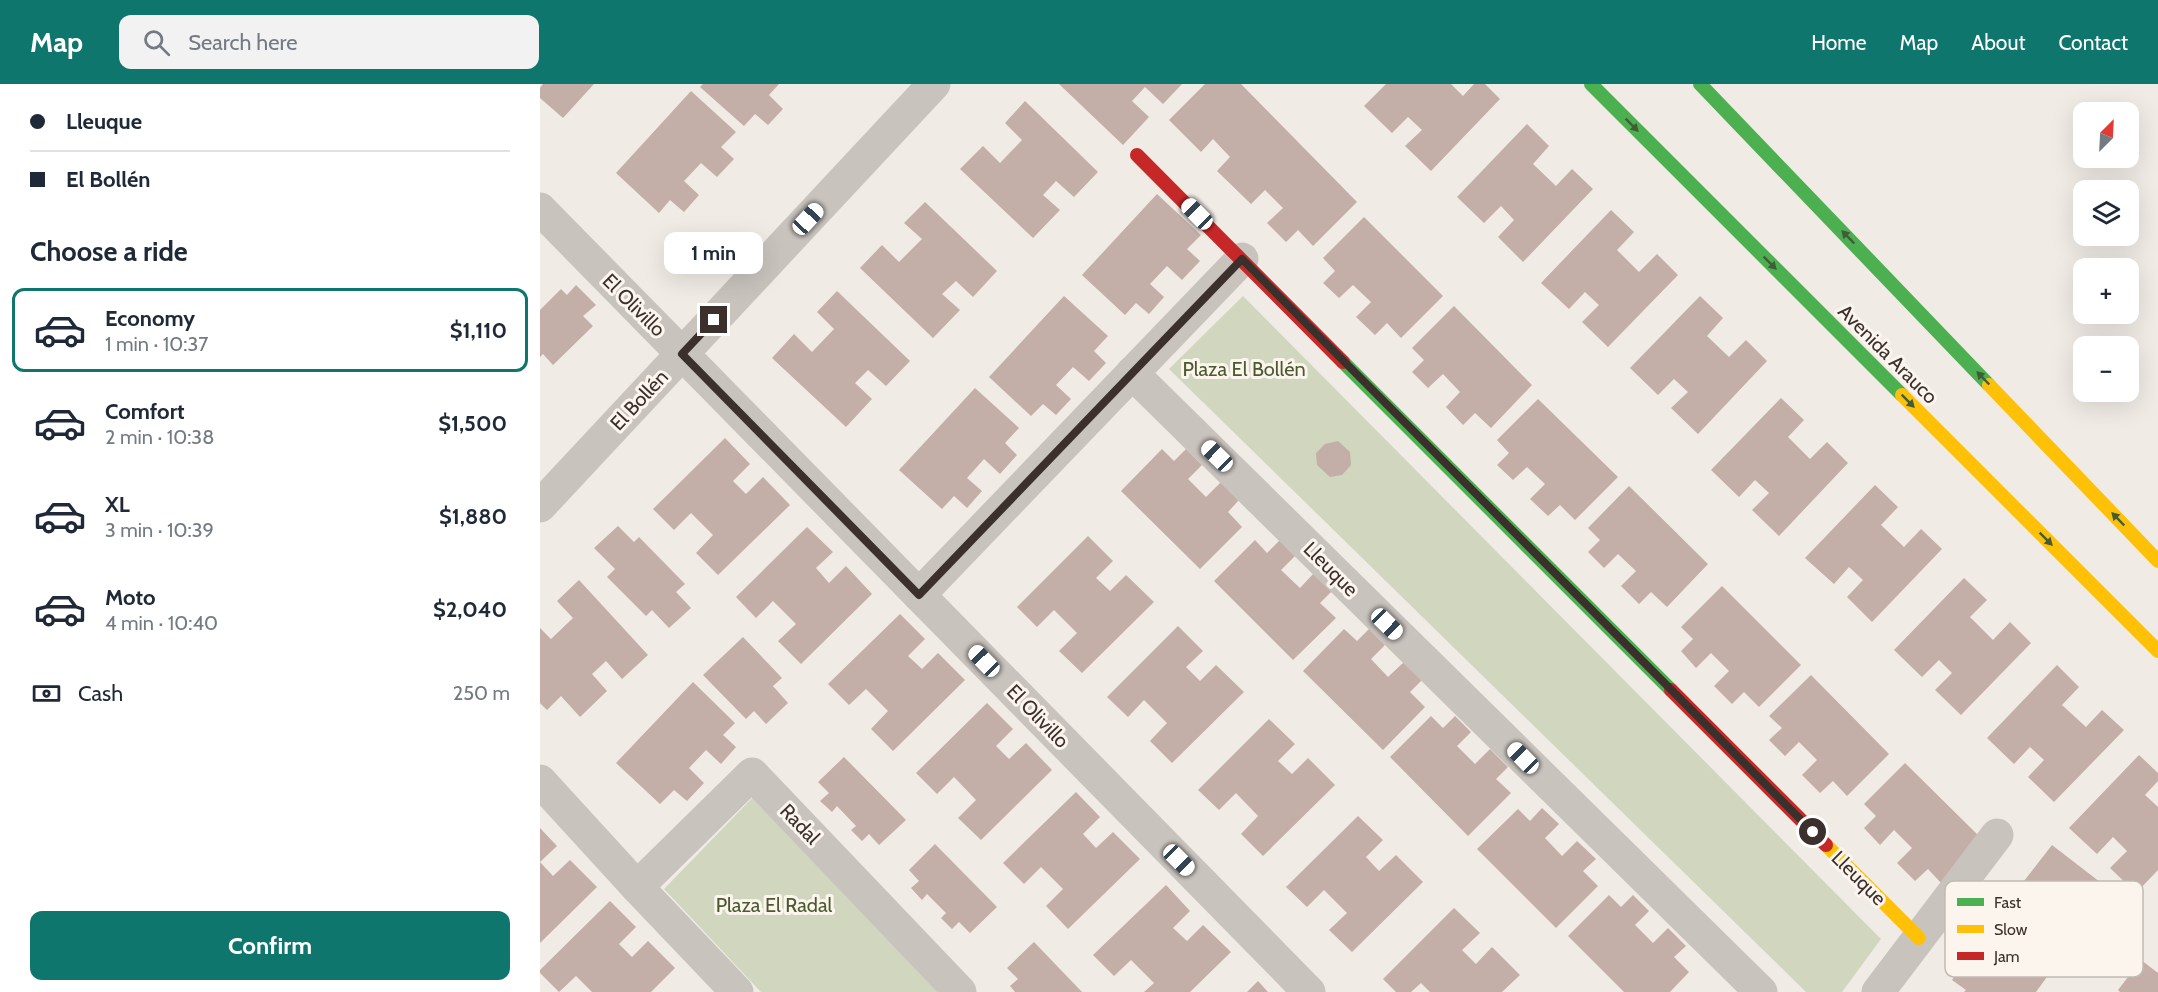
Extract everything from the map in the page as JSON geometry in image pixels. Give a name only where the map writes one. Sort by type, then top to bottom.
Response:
[{"type":"street","name":"El Bollén","points":[[540,506],[934,84]]},
{"type":"street","name":"Avenida Arauco","points":[[1591,84],[2158,651]]},
{"type":"street","points":[[1700,84],[2158,561]]},
{"type":"street","name":"Lleuque","points":[[1137,155],[1919,938]]},
{"type":"street","name":"El Olivillo","points":[[540,209],[1309,992]]},
{"type":"street","points":[[919,595],[1242,259]]},
{"type":"street","name":"Lleuque","points":[[1132,373],[1761,992]]},
{"type":"street","name":"Radal","points":[[637,887],[752,774],[960,992]]},
{"type":"street","points":[[540,782],[737,992]]},
{"type":"street","points":[[1962,881],[1997,835]]},
{"type":"street","points":[[1878,992],[1945,904]]},
{"type":"green space","name":"Plaza El Bollén","points":[[1243,296],[1881,939],[1842,992],[1806,992],[1169,369]]},
{"type":"green space","name":"Plaza El Radal","points":[[761,789],[950,992],[761,992],[664,889]]},
{"type":"building","points":[[543,84],[594,84],[563,118],[540,98],[540,88]]},
{"type":"building","points":[[703,84],[779,84],[769,95],[783,109],[768,125],[755,114],[744,126],[700,87]]},
{"type":"building","points":[[1059,84],[1182,84],[1163,104],[1145,87],[1132,101],[1149,117],[1123,145]]},
{"type":"building","points":[[1205,84],[1241,84],[1357,202],[1313,246],[1298,230],[1286,242],[1267,223],[1283,208],[1265,190],[1251,204],[1217,171],[1230,157],[1213,139],[1201,152],[1169,120]]},
{"type":"building","points":[[1386,84],[1451,84],[1463,96],[1474,84],[1485,84],[1500,99],[1431,171],[1405,146],[1422,130],[1408,117],[1392,133],[1364,106]]},
{"type":"building","points":[[691,91],[736,132],[721,147],[734,159],[717,177],[701,163],[684,181],[699,195],[684,212],[670,200],[659,213],[616,173]]},
{"type":"building","points":[[1025,101],[1098,172],[1074,197],[1056,181],[1043,195],[1060,210],[1033,238],[960,169],[983,146],[1000,163],[1022,140],[1005,123]]},
{"type":"building","points":[[1527,124],[1549,146],[1533,164],[1556,186],[1572,169],[1593,189],[1523,262],[1498,237],[1514,220],[1501,206],[1484,223],[1457,197]]},
{"type":"building","points":[[1157,194],[1201,235],[1187,249],[1200,261],[1182,280],[1167,266],[1150,284],[1164,297],[1149,314],[1136,303],[1125,315],[1082,275]]},
{"type":"building","points":[[925,202],[997,271],[973,297],[956,281],[942,294],[960,310],[933,338],[860,268],[882,245],[899,262],[922,239],[904,223]]},
{"type":"building","points":[[1611,210],[1634,232],[1617,250],[1639,272],[1657,254],[1678,275],[1608,347],[1582,322],[1599,305],[1585,292],[1569,309],[1541,283]]},
{"type":"building","points":[[1364,217],[1443,296],[1401,338],[1387,323],[1375,335],[1356,317],[1371,302],[1353,285],[1339,298],[1323,283],[1335,271],[1323,258]]},
{"type":"building","points":[[576,285],[596,305],[583,316],[593,326],[553,365],[543,354],[540,357],[540,310],[561,289],[567,295]]},
{"type":"building","points":[[837,291],[910,361],[886,386],[868,370],[855,383],[872,399],[846,427],[772,358],[794,334],[812,352],[834,329],[817,312]]},
{"type":"building","points":[[1064,296],[1108,336],[1094,351],[1106,363],[1089,381],[1073,367],[1056,385],[1071,399],[1056,415],[1043,404],[1031,416],[989,377]]},
{"type":"building","points":[[1700,296],[1723,318],[1707,336],[1729,357],[1746,340],[1767,361],[1698,434],[1671,408],[1688,392],[1674,379],[1658,395],[1630,368]]},
{"type":"building","points":[[1454,306],[1532,385],[1491,428],[1475,413],[1463,425],[1446,407],[1460,392],[1443,374],[1428,388],[1412,372],[1424,360],[1412,348]]},
{"type":"building","points":[[975,388],[1019,428],[1005,443],[1017,455],[1000,474],[984,459],[967,478],[982,491],[967,508],[954,496],[942,509],[899,470]]},
{"type":"building","points":[[1781,398],[1804,420],[1788,437],[1810,459],[1827,442],[1848,463],[1779,536],[1752,510],[1769,493],[1755,480],[1739,497],[1711,470]]},
{"type":"building","points":[[1538,399],[1618,477],[1575,520],[1560,505],[1548,516],[1530,499],[1545,484],[1527,467],[1513,480],[1497,465],[1509,453],[1497,440]]},
{"type":"building","points":[[725,438],[750,464],[733,481],[746,494],[763,477],[790,505],[718,575],[696,553],[713,535],[691,513],[674,530],[653,509]]},
{"type":"building","points":[[1338,441],[1350,452],[1351,465],[1342,475],[1330,477],[1317,465],[1316,453],[1325,444]]},
{"type":"building","points":[[1162,449],[1174,461],[1186,449],[1202,465],[1188,479],[1206,497],[1221,482],[1239,500],[1228,512],[1242,527],[1200,569],[1121,491]]},
{"type":"building","points":[[1875,485],[1898,507],[1881,525],[1904,547],[1921,529],[1942,549],[1872,622],[1847,597],[1863,580],[1849,567],[1834,584],[1805,558]]},
{"type":"building","points":[[1629,486],[1708,564],[1667,607],[1651,592],[1639,604],[1621,586],[1636,571],[1618,554],[1604,568],[1588,552],[1600,540],[1588,528]]},
{"type":"building","points":[[618,526],[634,542],[639,537],[685,584],[676,592],[691,608],[669,628],[652,610],[646,616],[607,577],[615,569],[594,548]]},
{"type":"building","points":[[807,527],[833,552],[816,568],[829,583],[846,566],[872,594],[801,664],[778,641],[796,624],[773,601],[756,618],[736,597]]},
{"type":"building","points":[[1088,536],[1113,561],[1096,578],[1110,591],[1126,575],[1154,602],[1082,673],[1059,651],[1077,633],[1054,610],[1037,627],[1017,607]]},
{"type":"building","points":[[1255,540],[1267,553],[1280,540],[1295,556],[1281,570],[1300,588],[1314,573],[1332,591],[1320,603],[1336,618],[1293,660],[1214,581]]},
{"type":"building","points":[[1964,578],[1987,600],[1970,617],[1993,640],[2010,622],[2031,643],[1961,715],[1935,690],[1952,673],[1939,660],[1922,677],[1894,650]]},
{"type":"building","points":[[579,580],[648,655],[622,679],[606,661],[592,674],[607,691],[580,717],[561,696],[547,710],[540,703],[540,628],[551,639],[573,618],[557,601]]},
{"type":"building","points":[[1722,586],[1801,665],[1759,707],[1744,692],[1732,704],[1714,686],[1729,671],[1711,653],[1696,668],[1681,651],[1693,639],[1681,627]]},
{"type":"building","points":[[900,614],[925,639],[908,656],[922,669],[938,653],[965,680],[893,751],[871,729],[888,711],[866,689],[849,705],[828,684]]},
{"type":"building","points":[[1178,626],[1203,651],[1186,667],[1200,681],[1216,665],[1244,692],[1172,763],[1150,741],[1167,723],[1144,700],[1128,717],[1107,697]]},
{"type":"building","points":[[1344,629],[1357,641],[1369,629],[1385,645],[1371,659],[1388,677],[1404,662],[1422,680],[1410,692],[1425,707],[1383,750],[1303,671]]},
{"type":"building","points":[[743,637],[782,678],[773,686],[788,703],[766,724],[754,711],[746,719],[703,675]]},
{"type":"building","points":[[2057,665],[2079,687],[2062,705],[2086,727],[2102,710],[2124,730],[2054,802],[2028,777],[2044,760],[2030,747],[2014,764],[1987,738]]},
{"type":"building","points":[[1811,675],[1889,754],[1847,796],[1833,781],[1820,793],[1802,775],[1817,760],[1799,742],[1785,756],[1769,740],[1782,728],[1769,716]]},
{"type":"building","points":[[693,682],[735,723],[723,735],[736,747],[721,764],[706,750],[689,768],[704,783],[687,801],[674,790],[660,804],[616,763]]},
{"type":"building","points":[[987,703],[1013,729],[996,746],[1009,759],[1026,743],[1052,770],[981,840],[958,818],[976,800],[954,777],[937,794],[916,773]]},
{"type":"building","points":[[1431,716],[1443,728],[1455,716],[1471,732],[1457,746],[1475,764],[1490,749],[1508,767],[1496,779],[1511,793],[1468,836],[1390,757]]},
{"type":"building","points":[[1269,719],[1295,744],[1278,761],[1292,774],[1308,758],[1335,785],[1263,856],[1241,834],[1258,816],[1236,793],[1219,810],[1198,790]]},
{"type":"building","points":[[2139,755],[2158,773],[2158,781],[2145,795],[2158,807],[2158,870],[2143,886],[2143,881],[2124,881],[2110,868],[2127,851],[2113,837],[2097,854],[2069,828]]},
{"type":"building","points":[[844,757],[906,820],[879,845],[869,834],[862,841],[851,830],[856,826],[837,806],[832,812],[820,801],[829,793],[818,782]]},
{"type":"building","points":[[1905,763],[1985,842],[1942,884],[1928,869],[1915,881],[1897,863],[1912,848],[1894,830],[1880,845],[1864,828],[1876,816],[1864,804]]},
{"type":"building","points":[[1076,792],[1100,817],[1083,834],[1096,848],[1113,832],[1140,859],[1068,929],[1046,906],[1063,889],[1041,867],[1024,884],[1003,863]]},
{"type":"building","points":[[1542,808],[1559,824],[1545,838],[1562,856],[1577,841],[1596,859],[1583,871],[1598,886],[1556,928],[1477,849],[1518,809],[1530,821]]},
{"type":"building","points":[[1358,816],[1383,840],[1366,857],[1379,871],[1396,855],[1423,882],[1352,952],[1329,930],[1347,913],[1324,890],[1307,907],[1286,887]]},
{"type":"building","points":[[540,828],[557,846],[540,862]]},
{"type":"building","points":[[935,844],[997,907],[970,933],[959,922],[952,929],[941,918],[946,913],[927,894],[922,900],[911,888],[919,881],[909,870]]},
{"type":"building","points":[[2052,845],[2099,881],[2024,881]]},
{"type":"building","points":[[570,860],[597,887],[540,943],[540,862],[553,876]]},
{"type":"building","points":[[1166,885],[1190,911],[1173,928],[1187,941],[1203,925],[1231,952],[1190,992],[1144,992],[1154,983],[1131,960],[1114,976],[1093,955]]},
{"type":"building","points":[[1609,895],[1621,907],[1633,895],[1649,911],[1635,925],[1653,943],[1668,928],[1686,946],[1674,957],[1689,972],[1670,992],[1624,992],[1568,936]]},
{"type":"building","points":[[610,901],[636,927],[619,944],[632,957],[648,941],[675,968],[651,992],[592,992],[576,976],[559,992],[540,973],[540,970]]},
{"type":"building","points":[[1454,908],[1480,933],[1462,950],[1476,964],[1492,947],[1520,975],[1502,992],[1430,992],[1421,983],[1411,992],[1396,992],[1383,979]]},
{"type":"building","points":[[1034,942],[1082,992],[1015,992],[1010,986],[1018,979],[1007,968]]},
{"type":"building","points":[[2143,962],[2158,973],[2158,992],[2120,992],[2118,990],[2128,977],[2143,977]]},
{"type":"building","points":[[1954,977],[2047,977],[2036,992],[1964,992],[1966,990],[1952,980]]},
{"type":"building","points":[[1258,981],[1268,992],[1247,992]]},
{"type":"traffic: fast","points":[[1591,84],[1902,395]]},
{"type":"traffic: fast","points":[[1700,84],[1989,385]]},
{"type":"traffic: fast","points":[[1343,362],[1671,690]]},
{"type":"traffic: slow","points":[[1989,385],[2158,561]]},
{"type":"traffic: slow","points":[[1902,395],[2158,651]]},
{"type":"traffic: slow","points":[[1826,845],[1919,938]]},
{"type":"traffic: jam","points":[[1137,155],[1343,362]]},
{"type":"traffic: jam","points":[[1671,690],[1826,845]]},
{"type":"route","points":[[714,320],[682,354],[919,595],[1242,259],[1813,832]]}]
